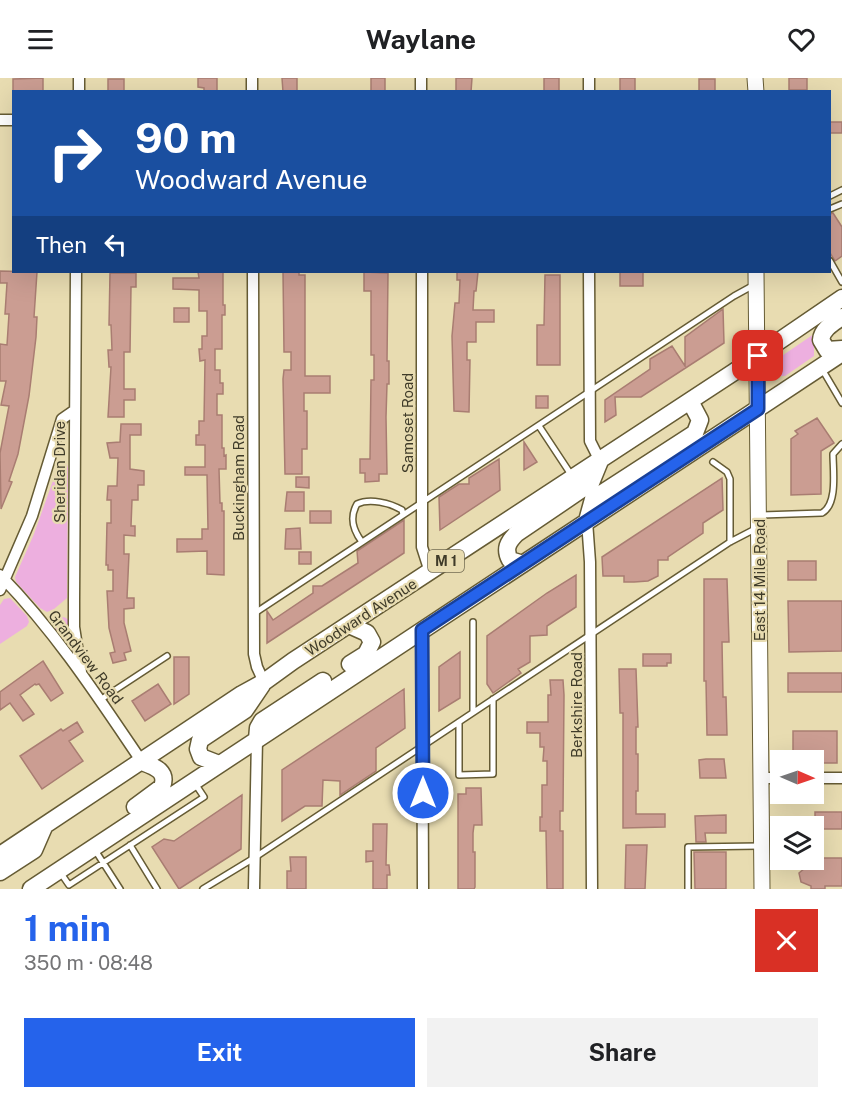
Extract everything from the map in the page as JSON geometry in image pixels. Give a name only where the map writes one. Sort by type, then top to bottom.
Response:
[{"type":"main road","name":"East 14 Mile Road","points":[[756,277],[762,889]]},
{"type":"main road","name":"Woodward Avenue","points":[[0,855],[600,461],[842,298]]},
{"type":"main road","points":[[842,317],[826,328],[820,340],[827,350],[842,351]]},
{"type":"main road","points":[[38,887],[59,870],[758,409],[842,351]]},
{"type":"main road","points":[[587,521],[593,499],[695,433],[700,420],[690,401]]},
{"type":"main road","points":[[523,564],[510,560],[507,555],[508,542],[516,534],[591,483],[600,461]]},
{"type":"main road","points":[[257,739],[258,728],[262,721],[366,654],[372,642],[370,637],[349,625]]},
{"type":"main road","points":[[219,764],[201,757],[198,749],[200,740],[245,710],[264,682]]},
{"type":"main road","points":[[87,852],[88,841],[162,787],[164,778],[159,769],[142,762]]},
{"type":"main road","points":[[0,872],[34,850],[44,827]]},
{"type":"street","name":"Sheridan Drive","points":[[76,273],[74,627],[81,672]]},
{"type":"street","name":"Buckingham Road","points":[[253,273],[254,654],[264,682]]},
{"type":"street","name":"Samoset Road","points":[[422,273],[422,547],[430,572]]},
{"type":"street","points":[[590,273],[590,441],[600,461]]},
{"type":"street","points":[[2,582],[32,516],[62,419],[75,410]]},
{"type":"street","name":"Berkshire Road","points":[[587,521],[591,634],[592,889]]},
{"type":"street","name":"Grandview Road","points":[[2,582],[34,612],[81,672],[142,762]]},
{"type":"street","points":[[422,630],[423,889]]},
{"type":"street","points":[[254,889],[257,739]]},
{"type":"street","points":[[761,778],[770,778]]},
{"type":"street","points":[[824,778],[842,778]]},
{"type":"lane","points":[[831,263],[842,282]]},
{"type":"lane","points":[[254,614],[734,296],[756,277]]},
{"type":"lane","points":[[821,367],[842,403]]},
{"type":"lane","points":[[539,426],[573,477]]},
{"type":"lane","points":[[203,889],[254,858],[759,521],[822,513],[827,510],[832,504],[833,453],[842,444]]},
{"type":"lane","points":[[712,462],[727,472],[730,479],[730,542]]},
{"type":"lane","points":[[362,542],[353,526],[352,516],[357,504],[364,501],[395,506],[402,510],[403,515]]},
{"type":"lane","points":[[473,622],[473,712]]},
{"type":"lane","points":[[100,700],[167,656]]},
{"type":"lane","points":[[459,722],[459,775],[493,774],[493,699]]},
{"type":"lane","points":[[59,870],[69,885],[103,863],[204,796],[194,781]]},
{"type":"lane","points":[[130,845],[157,889]]},
{"type":"lane","points":[[688,889],[688,847],[761,846]]},
{"type":"lane","points":[[87,852],[103,863],[120,889]]},
{"type":"shaded area","points":[[814,334],[814,356],[785,376],[778,376],[773,371],[773,362]]},
{"type":"shaded area","points":[[60,461],[65,461],[68,467],[67,598],[47,612],[40,608],[16,582],[15,577],[34,534]]},
{"type":"shaded area","points":[[10,598],[27,616],[29,622],[27,626],[0,644],[0,605],[4,599]]},
{"type":"shaded area","points":[[62,617],[70,625],[62,633],[54,625]]},
{"type":"building","points":[[43,78],[43,90],[13,90],[13,79]]},
{"type":"building","points":[[198,78],[217,78],[217,90],[204,90],[198,87]]},
{"type":"building","points":[[282,78],[297,78],[297,90],[283,90]]},
{"type":"building","points":[[371,78],[385,78],[385,90],[371,90]]},
{"type":"building","points":[[456,78],[472,78],[471,90],[456,90]]},
{"type":"building","points":[[544,78],[559,78],[559,90],[544,90]]},
{"type":"building","points":[[620,78],[635,78],[635,90],[620,90]]},
{"type":"building","points":[[789,78],[807,78],[807,90],[789,90]]},
{"type":"building","points":[[108,79],[124,79],[124,90],[108,90]]},
{"type":"building","points":[[699,79],[715,79],[715,90],[699,90]]},
{"type":"building","points":[[831,122],[842,122],[842,133],[831,133]]},
{"type":"building","points":[[833,213],[842,227],[842,256],[835,261],[831,255],[831,214]]},
{"type":"building","points":[[0,271],[37,273],[34,317],[37,317],[36,337],[29,396],[18,454],[9,481],[12,482],[1,509],[0,453],[9,406],[1,405],[6,381],[0,381],[0,344],[7,345],[9,314],[5,314],[7,283],[0,283]]},
{"type":"building","points":[[110,273],[136,273],[136,287],[131,287],[130,352],[124,352],[124,389],[135,389],[135,400],[124,400],[124,417],[108,417],[111,367],[109,367],[108,350],[112,350],[111,325],[109,325]]},
{"type":"building","points":[[198,273],[223,273],[225,315],[222,315],[222,349],[215,349],[215,370],[220,370],[220,383],[223,383],[223,394],[217,394],[217,415],[222,415],[222,448],[224,448],[224,456],[226,455],[226,469],[219,469],[220,503],[224,511],[224,575],[207,574],[207,551],[177,552],[177,539],[202,539],[202,529],[208,529],[207,475],[185,475],[185,467],[205,467],[205,445],[196,445],[196,435],[199,435],[199,421],[204,421],[205,360],[200,361],[199,349],[202,349],[202,336],[207,336],[207,311],[199,311],[199,290],[173,289],[173,278],[199,278]]},
{"type":"building","points":[[283,273],[299,273],[299,275],[305,275],[305,376],[330,376],[330,393],[304,393],[304,411],[307,411],[307,449],[302,449],[302,474],[285,474],[283,379],[284,370],[291,370],[291,352],[284,352]]},
{"type":"building","points":[[364,273],[388,273],[387,474],[379,474],[379,481],[365,482],[365,473],[360,473],[360,459],[370,459],[371,380],[374,380],[374,355],[371,355],[371,291],[364,291]]},
{"type":"building","points":[[457,273],[478,273],[473,310],[494,310],[494,322],[476,322],[476,342],[467,342],[467,360],[470,360],[469,412],[454,411],[452,336],[455,303],[459,303],[460,280],[457,280]]},
{"type":"building","points":[[620,273],[643,273],[643,286],[620,286]]},
{"type":"building","points":[[545,275],[560,275],[560,365],[537,365],[537,325],[544,325]]},
{"type":"building","points":[[174,308],[189,308],[189,322],[174,322]]},
{"type":"building","points":[[723,309],[724,343],[641,397],[615,397],[616,415],[605,422],[605,400],[650,369],[650,359],[672,346],[685,366],[685,337]]},
{"type":"building","points":[[536,396],[548,396],[548,408],[536,408]]},
{"type":"building","points":[[817,418],[834,443],[821,451],[821,494],[791,495],[791,439],[798,434],[795,431]]},
{"type":"building","points":[[121,424],[141,424],[141,435],[130,435],[130,469],[144,471],[144,485],[138,485],[138,500],[132,500],[131,526],[135,526],[135,536],[124,535],[124,554],[129,554],[127,598],[134,598],[134,608],[124,609],[124,623],[131,651],[124,653],[126,660],[113,663],[110,653],[115,652],[109,628],[107,591],[113,591],[113,570],[108,570],[108,565],[106,565],[107,523],[111,523],[111,500],[107,500],[108,486],[117,486],[118,458],[110,458],[107,443],[120,442]]},
{"type":"building","points":[[524,442],[537,462],[524,470]]},
{"type":"building","points":[[499,459],[500,490],[440,530],[439,497],[459,484],[469,484],[469,478]]},
{"type":"building","points":[[296,477],[309,477],[309,488],[296,487]]},
{"type":"building","points":[[722,478],[723,510],[703,523],[703,533],[668,557],[668,560],[658,560],[658,576],[648,581],[624,582],[624,576],[603,576],[602,557]]},
{"type":"building","points":[[287,492],[304,492],[304,511],[285,511]]},
{"type":"building","points":[[310,511],[331,511],[331,523],[310,523]]},
{"type":"building","points":[[404,520],[404,553],[267,643],[267,611],[273,620],[313,593],[313,586],[322,586],[358,563],[357,551]]},
{"type":"building","points":[[300,528],[301,549],[285,549],[286,529]]},
{"type":"building","points":[[299,552],[311,552],[311,564],[299,564]]},
{"type":"building","points":[[788,561],[816,561],[816,580],[788,580]]},
{"type":"building","points":[[576,575],[576,607],[547,626],[547,635],[530,636],[530,662],[518,669],[521,673],[493,693],[487,684],[487,636]]},
{"type":"building","points":[[704,579],[727,579],[729,642],[722,642],[723,697],[726,697],[727,735],[707,735],[706,681],[704,681]]},
{"type":"building","points":[[788,601],[842,601],[842,651],[789,652]]},
{"type":"building","points":[[460,652],[460,698],[439,711],[439,667]]},
{"type":"building","points":[[643,654],[671,654],[671,663],[667,663],[667,666],[643,666]]},
{"type":"building","points":[[174,657],[189,657],[189,694],[174,704]]},
{"type":"building","points":[[43,661],[63,693],[51,701],[39,684],[35,684],[20,695],[34,714],[23,721],[10,703],[0,710],[0,692]]},
{"type":"building","points":[[619,669],[636,669],[638,791],[636,791],[636,814],[665,814],[665,827],[623,828],[623,713],[620,713]]},
{"type":"building","points":[[788,673],[842,673],[842,692],[788,692]]},
{"type":"building","points":[[550,680],[563,680],[564,695],[563,811],[560,811],[560,831],[563,831],[563,889],[547,889],[546,831],[540,831],[540,817],[542,817],[542,785],[547,785],[547,761],[543,761],[544,747],[540,747],[540,733],[527,733],[527,722],[548,722]]},
{"type":"building","points":[[158,684],[171,704],[145,721],[132,701]]},
{"type":"building","points":[[404,689],[405,728],[376,748],[376,771],[340,795],[340,781],[323,780],[322,806],[305,806],[282,821],[282,770]]},
{"type":"building","points":[[77,722],[83,732],[69,741],[83,761],[42,789],[20,756],[61,729],[63,731]]},
{"type":"building","points":[[793,731],[837,731],[837,763],[824,763],[824,750],[793,750]]},
{"type":"building","points":[[724,759],[726,778],[700,778],[699,760]]},
{"type":"building","points":[[466,788],[481,788],[482,825],[474,825],[473,833],[475,887],[474,889],[458,889],[458,794],[466,794]]},
{"type":"building","points":[[242,795],[241,849],[179,889],[152,847],[164,839],[174,841]]},
{"type":"building","points":[[815,812],[842,812],[842,829],[824,829],[824,816],[815,816]]},
{"type":"building","points":[[726,815],[726,833],[705,833],[706,842],[696,842],[695,816]]},
{"type":"building","points":[[373,824],[387,824],[386,865],[389,865],[390,875],[387,875],[387,889],[373,889],[373,861],[366,862],[366,851],[373,851]]},
{"type":"building","points":[[626,845],[647,845],[645,889],[625,889]]},
{"type":"building","points":[[694,852],[726,852],[726,889],[695,889]]},
{"type":"building","points":[[290,857],[306,857],[306,889],[287,889],[287,871],[291,871]]},
{"type":"building","points":[[824,858],[842,858],[842,886],[811,889],[811,886],[801,882],[799,873],[803,870],[824,870]]},
{"type":"route","points":[[423,793],[422,630],[758,409],[758,356]]}]
